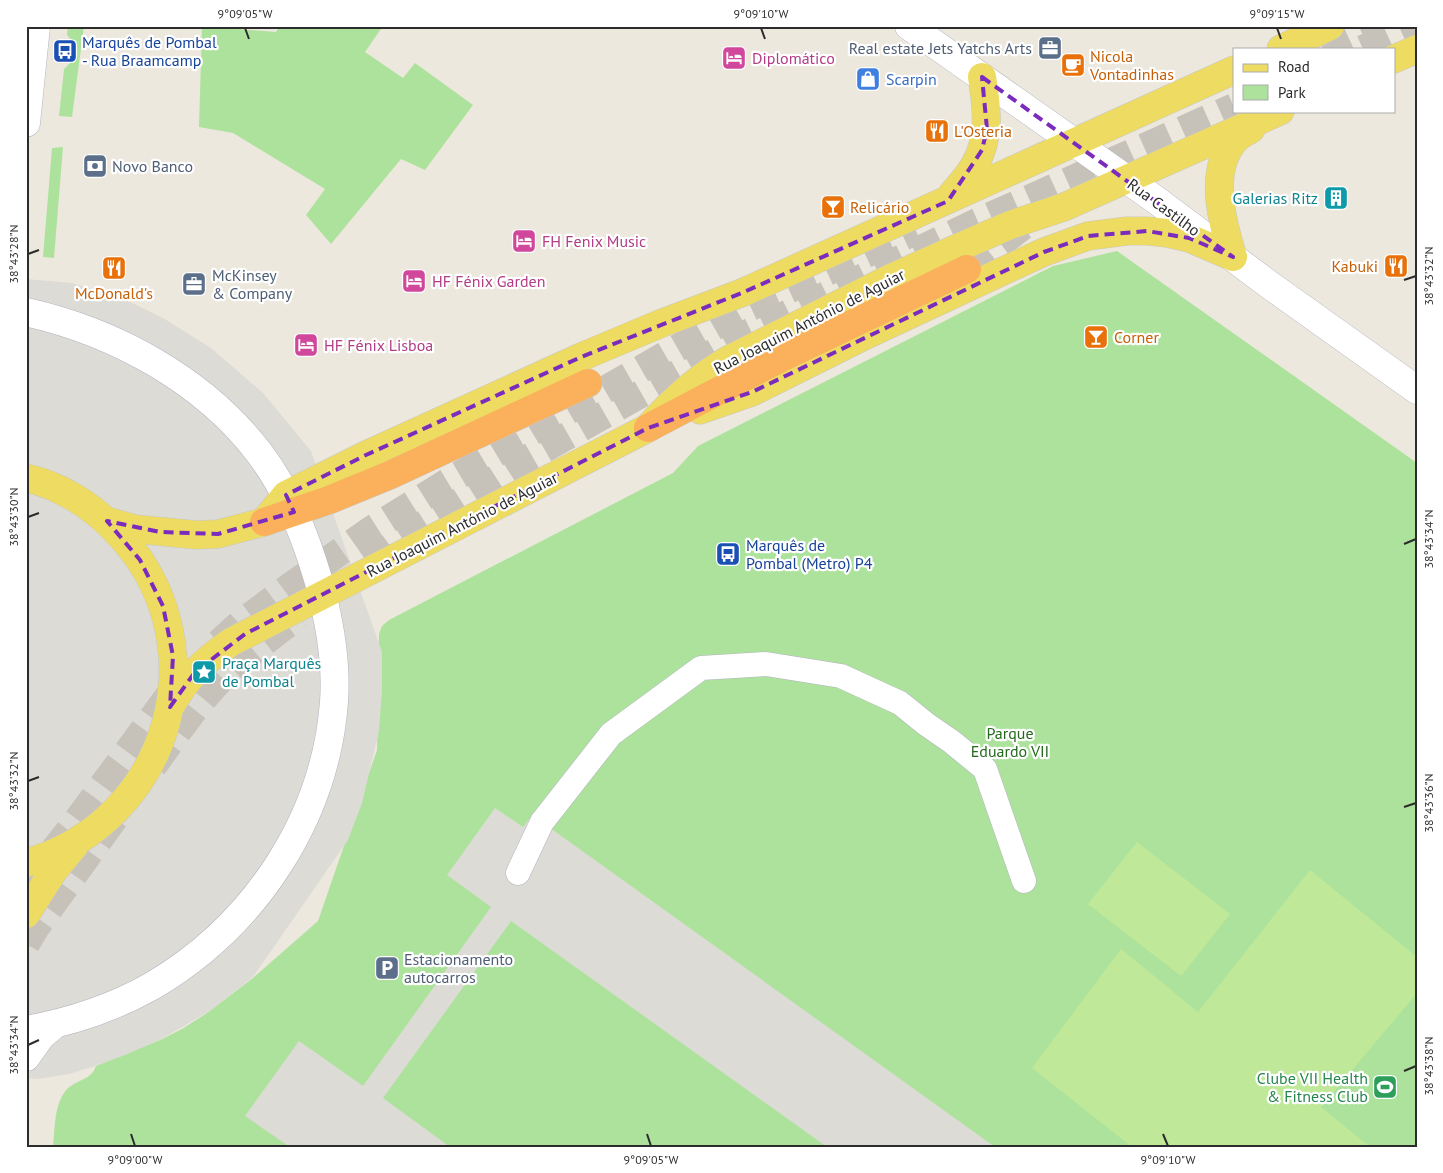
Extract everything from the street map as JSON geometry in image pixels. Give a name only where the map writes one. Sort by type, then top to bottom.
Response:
[{"type":"highway","points":[[648,428],[781,358],[967,269]]},
{"type":"highway","points":[[264,522],[290,503],[329,500],[390,475],[588,383]]},
{"type":"main road","points":[[1283,48],[1330,26]]},
{"type":"main road","points":[[1396,58],[1417,49]]},
{"type":"main road","points":[[290,503],[366,455],[581,357],[662,323],[744,292],[1233,70]]},
{"type":"main road","points":[[948,200],[974,166],[982,150],[987,129],[982,77]]},
{"type":"main road","points":[[1233,257],[1223,224],[1220,204],[1219,189],[1223,163],[1237,138],[1278,112]]},
{"type":"main road","name":"Rua Joaquim António de Aguiar","points":[[170,707],[182,687],[214,654],[245,634],[648,428],[698,380],[737,355],[829,308],[918,266],[1010,225],[1064,207],[1278,112]]},
{"type":"main road","points":[[1019,264],[1064,207]]},
{"type":"main road","points":[[648,428],[752,392],[866,335],[1044,252],[1088,236],[1126,231],[1160,232],[1190,238],[1233,257]]},
{"type":"main road","points":[[26,478],[71,496],[107,521],[125,540],[153,582],[163,606],[170,631],[173,656],[173,682],[170,707],[158,747],[139,783],[112,814],[79,840],[60,850],[26,863]]},
{"type":"main road","points":[[107,521],[135,529],[197,535],[218,534],[264,522]]},
{"type":"main road","points":[[26,914],[54,870],[79,840]]},
{"type":"street","points":[[26,123],[36,26]]},
{"type":"street","name":"Rua Castilho","points":[[910,26],[1126,179],[1417,390]]},
{"type":"street","points":[[26,312],[53,318],[105,337],[155,362],[206,399],[259,452],[290,503],[309,549],[322,595],[330,637],[334,677],[331,720],[322,768],[314,795],[304,821],[288,852],[244,911],[214,940],[176,971],[150,987],[105,1008],[54,1025],[26,1030]]},
{"type":"street","points":[[518,873],[542,822],[611,734],[701,668],[766,664],[841,676],[900,703],[985,769],[1024,882]]},
{"type":"street","points":[[26,1056],[41,1036],[54,1025]]},
{"type":"highlighted area","points":[[982,77],[1233,257],[1189,238],[1147,231],[1088,236],[1044,252],[752,392],[648,428],[245,634],[195,672],[170,707],[173,656],[163,606],[140,560],[107,521],[160,532],[218,534],[294,512],[286,495],[366,455],[581,357],[744,292],[948,201],[982,150],[987,129]]},
{"type":"green space","points":[[68,26],[84,26],[72,117],[59,116],[64,69],[71,62],[73,42],[67,35]]},
{"type":"green space","points":[[202,26],[276,32],[280,26],[383,26],[365,52],[403,78],[415,63],[473,105],[425,170],[401,159],[331,244],[306,215],[325,189],[233,133],[199,127]]},
{"type":"green space","points":[[63,147],[54,258],[43,257],[52,148]]},
{"type":"green space","name":"Parque Eduardo VII","points":[[1117,251],[1417,463],[1417,1147],[53,1147],[58,1105],[68,1088],[90,1075],[96,1066],[160,1040],[207,1013],[253,978],[318,921],[377,750],[379,634],[382,626],[389,620],[673,473],[698,446],[1053,266]]},
{"type":"green space","points":[[1137,842],[1230,914],[1181,976],[1088,904]]},
{"type":"green space","points":[[1310,870],[1417,957],[1417,993],[1321,1107],[1370,1147],[1132,1147],[1032,1068],[1121,949],[1198,1012]]},
{"type":"shaded area","name":"Praça Marquês de Pombal","points":[[26,279],[72,283],[124,299],[163,318],[211,348],[263,393],[311,451],[382,652],[379,731],[362,803],[348,840],[253,977],[210,1011],[161,1039],[95,1066],[69,1074],[38,1079],[26,1078]]},
{"type":"shaded area","points":[[495,808],[523,827],[532,815],[995,1147],[827,1147],[511,921],[383,1098],[450,1147],[290,1147],[245,1116],[299,1041],[363,1086],[491,907],[447,875]]},
{"type":"tunnel","points":[[1325,48],[1373,26]]},
{"type":"tunnel","points":[[1365,48],[1413,26]]},
{"type":"tunnel","points":[[368,563],[399,540],[530,457],[750,332],[977,222],[1233,107]]},
{"type":"tunnel","points":[[967,269],[1027,223]]},
{"type":"tunnel","points":[[219,643],[240,624],[288,588],[371,530],[542,426],[742,311],[916,231]]},
{"type":"tunnel","points":[[153,766],[213,687],[250,653],[298,616]]},
{"type":"tunnel","points":[[26,886],[73,826],[176,686]]},
{"type":"tunnel","points":[[26,944],[36,927],[119,812]]},
{"type":"place","name":"Real estate Jets Yatchs Arts","points":[[1050,48]]},
{"type":"place","name":"Marquês de Pombal - Rua Braamcamp","points":[[65,51]]},
{"type":"place","name":"Diplomático","points":[[734,58]]},
{"type":"place","name":"Nicola Vontadinhas","points":[[1073,65]]},
{"type":"place","name":"Scarpin","points":[[868,79]]},
{"type":"place","name":"L'Osteria","points":[[937,131]]},
{"type":"place","name":"Novo Banco","points":[[95,166]]},
{"type":"place","name":"Galerias Ritz","points":[[1336,198]]},
{"type":"place","name":"Relicário","points":[[833,207]]},
{"type":"place","name":"FH Fenix Music","points":[[524,241]]},
{"type":"place","name":"Kabuki","points":[[1396,266]]},
{"type":"place","name":"McDonald's","points":[[114,268]]},
{"type":"place","name":"HF Fénix Garden","points":[[414,281]]},
{"type":"place","name":"McKinsey & Company","points":[[194,284]]},
{"type":"place","name":"Corner","points":[[1096,337]]},
{"type":"place","name":"HF Fénix Lisboa","points":[[306,345]]},
{"type":"place","name":"Marquês de Pombal (Metro) P4","points":[[728,554]]},
{"type":"place","name":"Praça Marquês de Pombal","points":[[204,672]]},
{"type":"place","name":"Estacionamento autocarros","points":[[387,968]]},
{"type":"place","name":"Clube VII Health & Fitness Club","points":[[1385,1087]]}]
